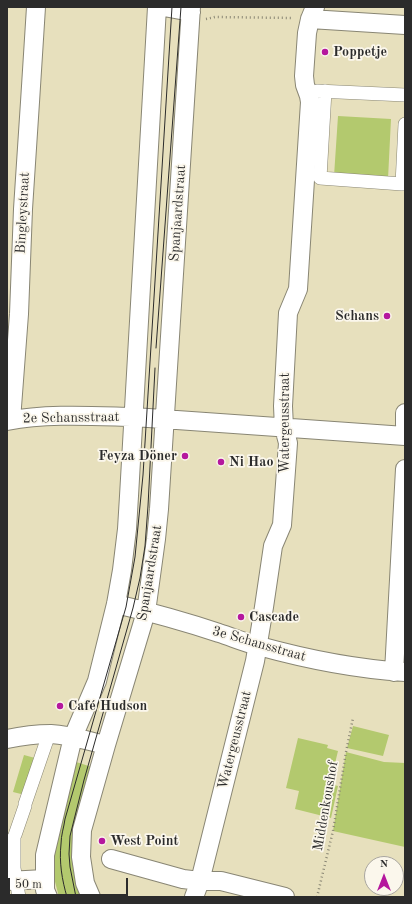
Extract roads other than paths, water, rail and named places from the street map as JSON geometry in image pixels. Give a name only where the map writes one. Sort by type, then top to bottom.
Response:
[{"type":"street","name":"Bingleystraat","points":[[9,420],[19,314],[23,208],[36,7]]},
{"type":"street","name":"Spanjaardstraat","points":[[48,897],[45,890],[45,855],[62,736],[97,681],[116,604],[122,570],[127,529],[134,417],[157,7]]},
{"type":"street","points":[[164,7],[191,14]]},
{"type":"street","points":[[312,13],[405,25]]},
{"type":"street","name":"Watergeusstraat","points":[[197,889],[258,646],[273,546],[282,525],[288,443],[284,428],[283,406],[288,313],[298,289],[310,102],[304,76],[307,33],[312,13]]},
{"type":"street","name":"Spanjaardstraat","points":[[91,897],[85,883],[81,857],[82,830],[146,612],[156,539],[160,501],[164,419],[191,14]]},
{"type":"street","points":[[307,91],[405,95]]},
{"type":"street","points":[[325,91],[320,178],[403,185],[405,124]]},
{"type":"street","points":[[405,413],[405,425]]},
{"type":"street","name":"2e Schansstraat","points":[[9,420],[49,416],[134,417]]},
{"type":"street","points":[[134,417],[405,436]]},
{"type":"street","points":[[399,672],[405,469]]},
{"type":"street","name":"3e Schansstraat","points":[[116,604],[218,632],[258,646],[313,659],[399,672]]},
{"type":"street","points":[[7,739],[25,736],[62,736],[106,745]]},
{"type":"street","points":[[45,879],[13,879],[14,836],[25,805],[62,736]]},
{"type":"street","points":[[111,859],[183,879],[197,889],[221,881],[285,897]]},
{"type":"tram line","points":[[67,897],[62,878],[60,857],[61,837],[126,607],[135,557],[143,475],[172,7]]},
{"type":"tram line","points":[[156,348],[181,7]]},
{"type":"tram line","points":[[76,897],[70,867],[70,836],[84,780],[133,608],[145,546],[155,368]]},
{"type":"place","name":"Poppetje","points":[[325,52]]},
{"type":"place","name":"Schans","points":[[387,316]]},
{"type":"place","name":"Feyza Döner","points":[[185,456]]},
{"type":"place","name":"Ni Hao","points":[[221,462]]},
{"type":"place","name":"Cascade","points":[[241,617]]},
{"type":"place","name":"Café Hudson","points":[[60,706]]},
{"type":"place","name":"West Point","points":[[102,841]]}]
